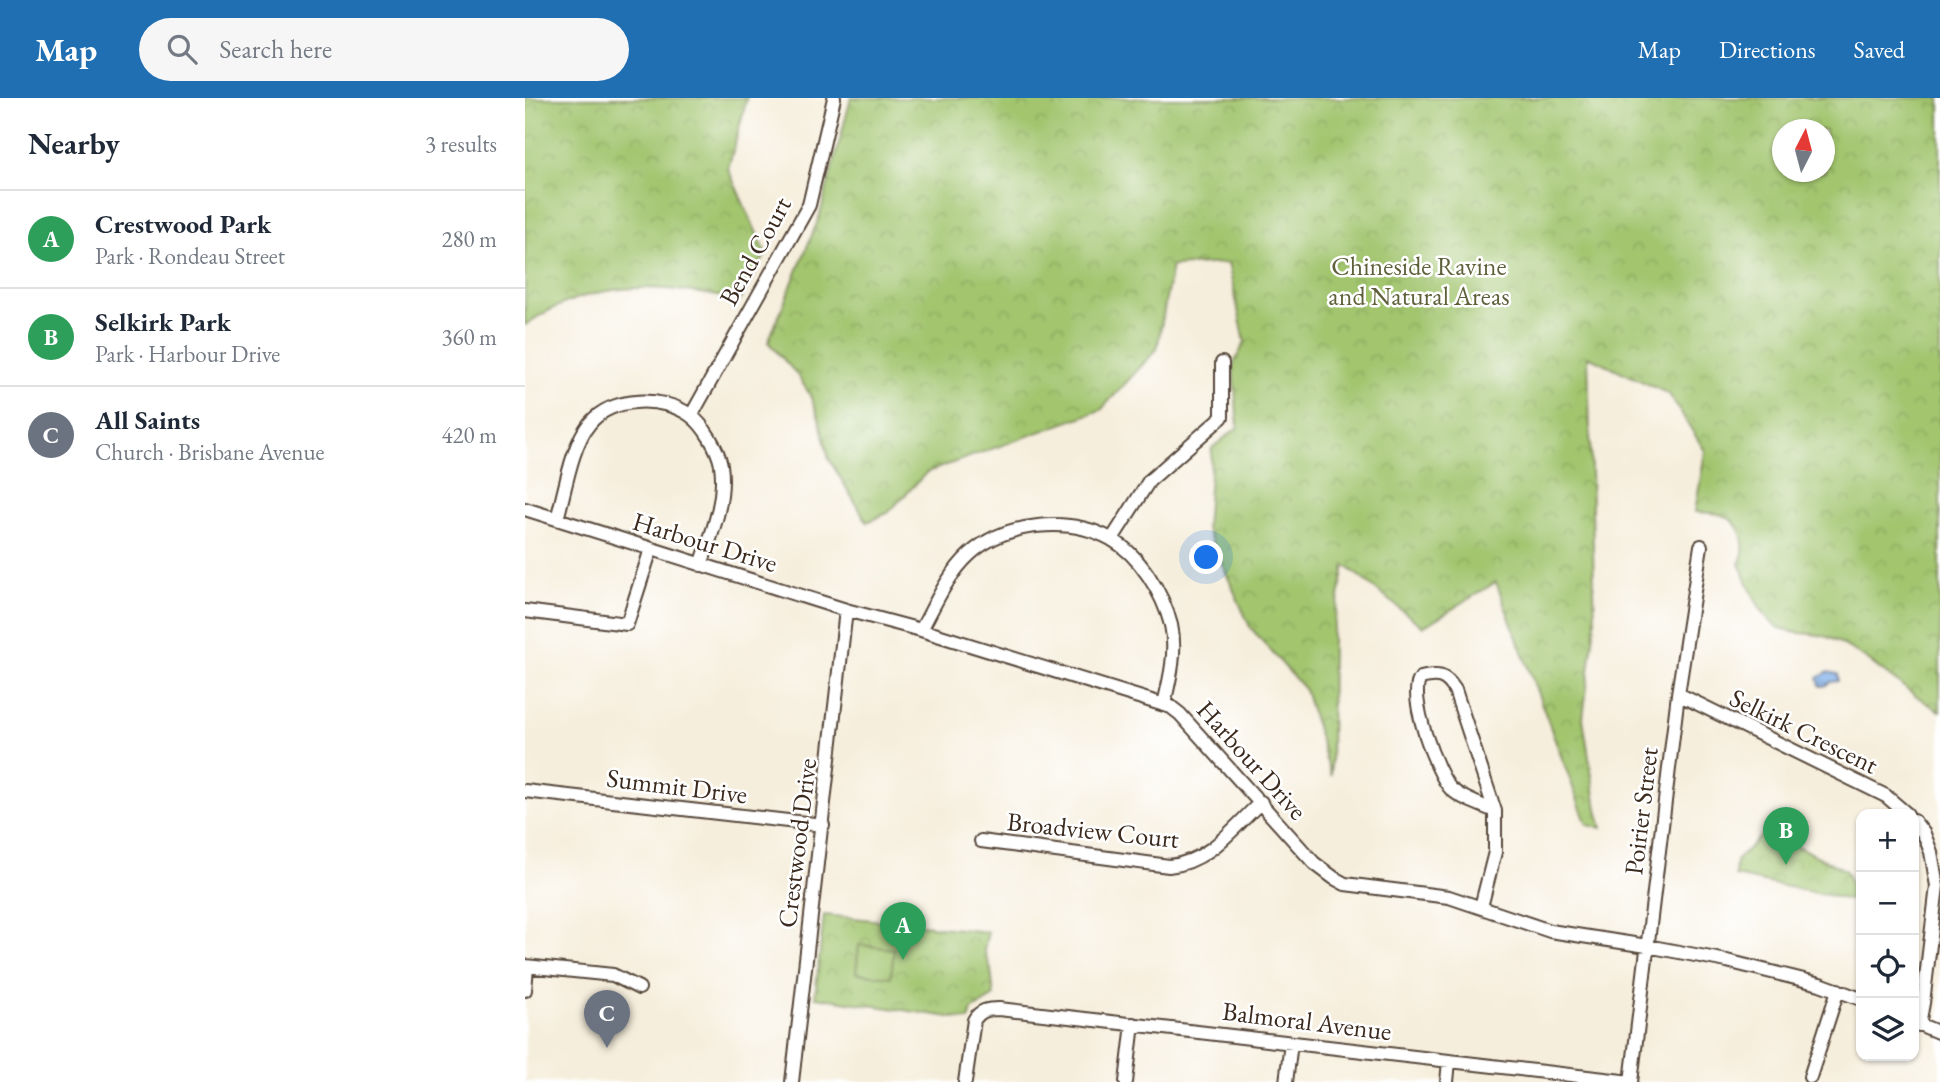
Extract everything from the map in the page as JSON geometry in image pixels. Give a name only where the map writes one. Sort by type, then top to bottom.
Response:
[{"type":"street","name":"Bend Court","points":[[691,416],[809,205],[834,98]]},
{"type":"street","points":[[1112,539],[1149,481],[1222,417],[1222,363]]},
{"type":"street","points":[[557,519],[580,440],[589,424],[614,407],[640,402],[670,407],[691,416],[717,453],[722,475],[720,502],[701,565]]},
{"type":"street","name":"Harbour Drive","points":[[525,509],[846,610],[922,630],[1164,704],[1180,714],[1314,863],[1334,878],[1362,887],[1439,895],[1550,931],[1647,946],[1793,976],[1858,998]]},
{"type":"street","points":[[922,630],[956,569],[972,552],[1000,536],[1031,527],[1064,526],[1088,530],[1112,539],[1123,547],[1145,572],[1169,617],[1173,647],[1164,704]]},
{"type":"street","name":"Poirier Street","points":[[1631,1082],[1678,694],[1700,546]]},
{"type":"street","points":[[525,611],[628,624],[652,550]]},
{"type":"street","name":"Crestwood Drive","points":[[792,1082],[846,610]]},
{"type":"street","points":[[1481,907],[1495,852],[1495,811],[1455,690],[1444,677],[1438,675],[1421,678],[1417,682],[1417,701],[1442,777],[1454,792],[1495,811]]},
{"type":"street","name":"Selkirk Crescent","points":[[1678,694],[1886,796],[1901,809]]},
{"type":"street","name":"Summit Drive","points":[[525,791],[823,825]]},
{"type":"street","name":"Broadview Court","points":[[981,841],[1169,866],[1181,865],[1204,855],[1261,802]]},
{"type":"street","points":[[1919,828],[1931,852],[1937,887],[1923,1003],[1919,1014]]},
{"type":"street","points":[[525,990],[526,966],[613,975],[639,988]]},
{"type":"street","points":[[1810,1077],[1838,990]]},
{"type":"street","name":"Balmoral Avenue","points":[[965,1082],[972,1028],[978,1013],[999,1009],[1631,1082]]},
{"type":"street","points":[[1126,1082],[1133,1024]]},
{"type":"street","points":[[1919,1024],[1940,1033]]},
{"type":"street","points":[[1286,1082],[1291,1043]]},
{"type":"street","points":[[1447,1082],[1449,1061]]},
{"type":"green space","points":[[525,98],[747,98],[728,169],[766,254],[740,300],[656,288],[629,288],[577,298],[551,309],[525,325]]},
{"type":"green space","name":"Chineside Ravine and Natural Areas","points":[[851,98],[1940,98],[1940,711],[1846,646],[1819,635],[1779,628],[1765,616],[1739,564],[1743,541],[1737,527],[1732,521],[1718,514],[1695,512],[1705,451],[1669,394],[1588,356],[1595,624],[1583,718],[1602,828],[1587,825],[1496,582],[1423,627],[1345,565],[1332,635],[1331,776],[1305,690],[1250,627],[1206,528],[1212,448],[1238,427],[1233,365],[1245,342],[1228,263],[1172,266],[1157,349],[1101,410],[927,472],[888,513],[867,522],[829,459],[819,418],[809,393],[795,372],[768,342],[819,218]]},
{"type":"green space","points":[[1766,831],[1845,870],[1852,885],[1850,900],[1735,876],[1736,861]]},
{"type":"green space","points":[[824,915],[988,932],[984,950],[991,970],[994,996],[972,1010],[969,1020],[815,997]]},
{"type":"green space","points":[[859,945],[894,949],[891,977],[856,973]]},
{"type":"water","points":[[1828,672],[1838,674],[1838,681],[1820,686],[1818,678]]},
{"type":"place","name":"Selkirk Park","points":[[1786,865]]},
{"type":"place","name":"Crestwood Park","points":[[903,960]]},
{"type":"place","name":"All Saints","points":[[607,1048]]}]
